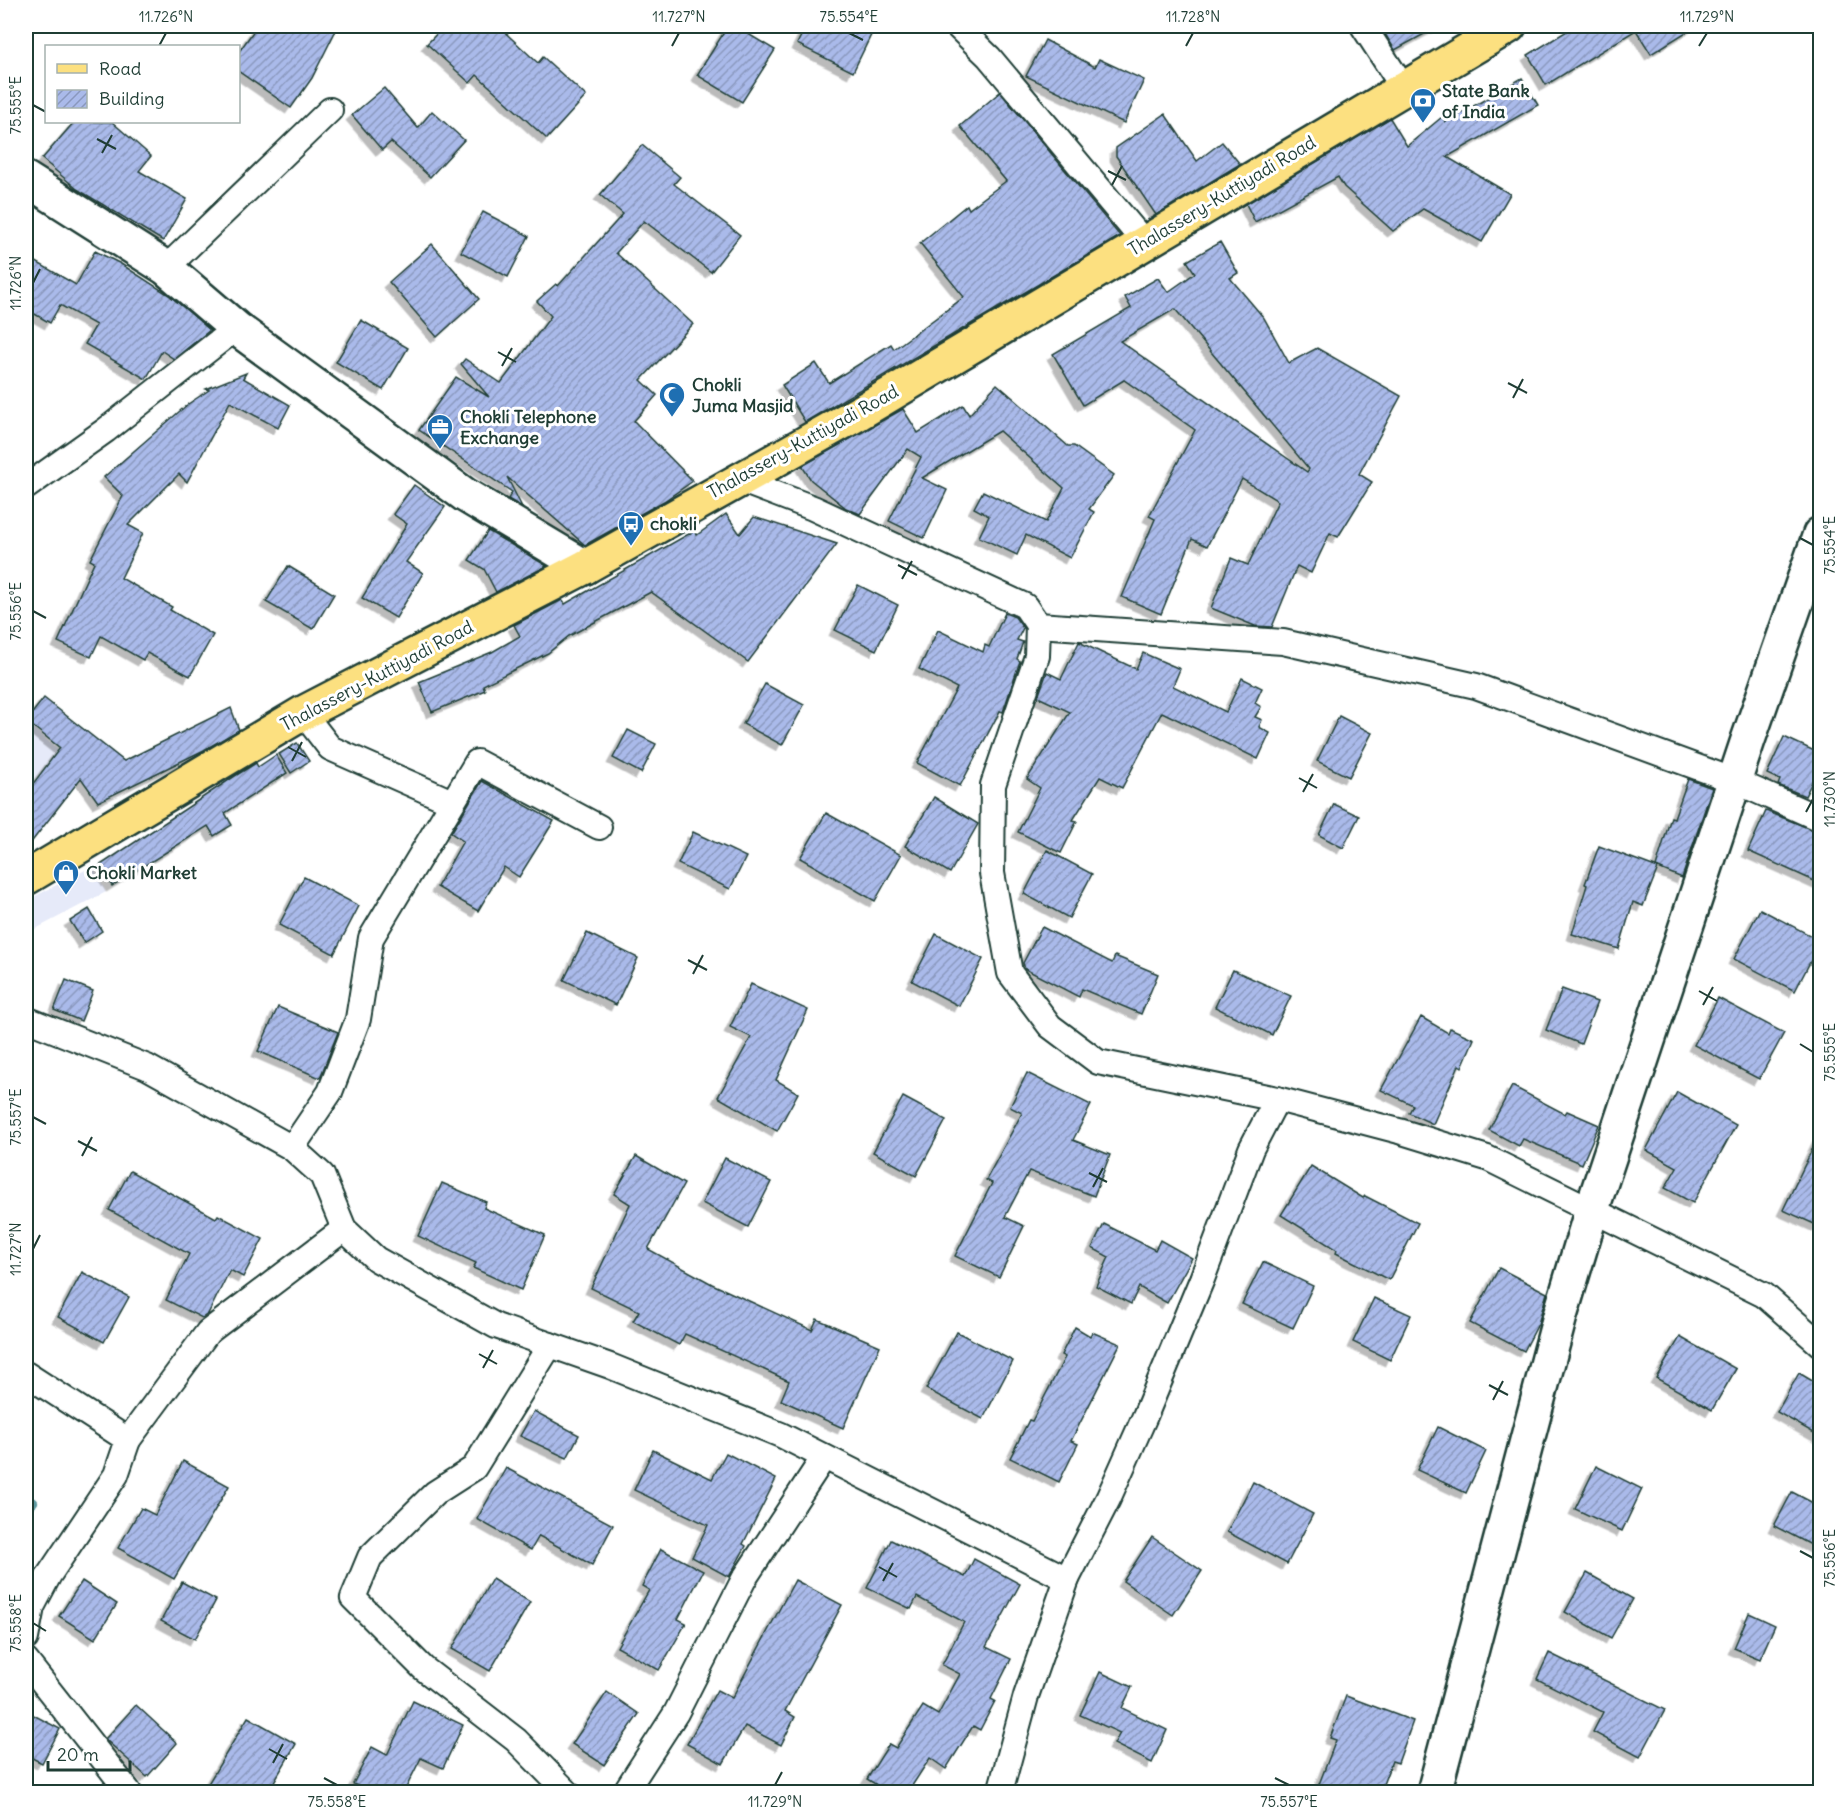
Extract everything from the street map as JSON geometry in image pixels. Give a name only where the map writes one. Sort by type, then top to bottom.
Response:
[{"type":"main road","name":"Thalassery-Kuttiyadi Road","points":[[26,878],[303,713],[585,567],[737,479],[859,413],[1509,26]]},
{"type":"main road","points":[[26,179],[166,268],[236,328],[465,495],[585,567]]},
{"type":"main road","points":[[1434,1792],[1560,1316],[1592,1209],[1735,781],[1821,534]]},
{"type":"street","points":[[957,26],[989,57],[1144,242]]},
{"type":"street","points":[[1363,26],[1404,89]]},
{"type":"street","points":[[166,268],[330,110]]},
{"type":"street","points":[[26,487],[106,430],[236,328]]},
{"type":"street","points":[[737,479],[813,508],[1025,606],[1033,615],[1038,625],[1037,656],[993,785],[992,873],[1010,973],[1050,1026],[1098,1062],[1277,1099],[1399,1131],[1487,1158],[1764,1295],[1821,1344]]},
{"type":"street","points":[[1038,625],[1283,642],[1476,686],[1735,781],[1821,819]]},
{"type":"street","points":[[303,713],[330,748],[452,802]]},
{"type":"street","points":[[292,1148],[330,1092],[358,1019],[371,938],[477,762],[599,827]]},
{"type":"street","points":[[26,1019],[147,1067],[292,1148],[322,1175],[344,1229],[376,1259],[496,1326],[610,1366],[781,1435],[1067,1579]]},
{"type":"street","points":[[1000,1792],[1026,1696],[1067,1579],[1108,1499],[1145,1416],[1202,1279],[1251,1149],[1277,1099]]},
{"type":"street","points":[[26,1638],[32,1607],[49,1575],[116,1475],[129,1440],[208,1332],[344,1229]]},
{"type":"street","points":[[550,1345],[474,1468],[435,1493],[370,1557],[353,1598],[423,1668],[516,1740],[567,1792]]},
{"type":"street","points":[[26,1374],[129,1440]]},
{"type":"street","points":[[625,1792],[676,1713],[744,1579],[824,1457]]},
{"type":"street","points":[[26,1661],[129,1792]]},
{"type":"shaded area","points":[[26,722],[58,750],[26,790]]},
{"type":"shaded area","name":"Chokli Market","points":[[93,866],[106,892],[26,934],[26,901]]},
{"type":"building","points":[[257,26],[338,26],[312,78],[291,108],[240,72],[240,50]]},
{"type":"building","points":[[444,26],[498,26],[538,63],[543,57],[586,96],[547,139],[477,75],[470,83],[427,44]]},
{"type":"building","points":[[728,26],[735,26],[775,50],[742,102],[697,75]]},
{"type":"building","points":[[806,26],[851,26],[871,35],[853,72],[797,44]]},
{"type":"building","points":[[1380,26],[1439,26],[1395,50]]},
{"type":"building","points":[[1575,26],[1696,26],[1651,54],[1636,30],[1546,85],[1528,55]]},
{"type":"building","points":[[1045,40],[1095,67],[1099,59],[1144,80],[1124,123],[1026,76]]},
{"type":"building","points":[[1522,78],[1538,105],[1447,157],[1510,194],[1482,242],[1423,209],[1393,231],[1344,187],[1338,177],[1255,222],[1246,204],[1390,118],[1407,146],[1442,117],[1446,122]]},
{"type":"building","points":[[384,88],[418,128],[432,111],[464,140],[430,177],[391,142],[382,150],[352,115]]},
{"type":"building","points":[[1000,92],[1120,236],[805,422],[782,385],[816,363],[829,383],[891,344],[894,349],[964,297],[920,243],[967,205],[969,209],[1006,181],[960,126]]},
{"type":"building","points":[[1165,114],[1197,161],[1222,142],[1240,164],[1156,215],[1116,156],[1116,148]]},
{"type":"building","points":[[73,123],[113,123],[151,156],[139,171],[187,199],[163,241],[77,189],[42,159]]},
{"type":"building","points":[[642,145],[680,177],[674,184],[740,235],[711,272],[644,221],[616,253],[693,324],[641,380],[657,395],[634,421],[693,481],[664,501],[585,545],[507,477],[522,507],[508,499],[512,492],[419,430],[456,377],[489,397],[461,364],[465,359],[501,383],[551,316],[537,301],[556,284],[558,286],[623,214],[600,195]]},
{"type":"building","points":[[483,212],[529,236],[508,277],[461,252]]},
{"type":"building","points":[[1220,242],[1238,273],[1230,278],[1264,318],[1289,363],[1317,348],[1401,396],[1359,474],[1372,482],[1338,537],[1330,533],[1311,573],[1297,566],[1272,627],[1255,626],[1211,608],[1231,558],[1248,565],[1278,501],[1242,479],[1207,546],[1192,539],[1161,614],[1122,597],[1155,519],[1149,516],[1195,430],[1124,380],[1083,405],[1053,354],[1131,308],[1125,297],[1158,278],[1168,292],[1195,273],[1187,261]],"holes":[[[1175,309],[1309,469],[1307,472],[1120,341]]]},
{"type":"building","points":[[432,244],[479,299],[437,337],[389,282]]},
{"type":"building","points":[[95,251],[121,264],[169,295],[210,330],[174,359],[162,351],[146,379],[85,344],[96,325],[60,305],[50,323],[26,309],[26,256],[76,285]]},
{"type":"building","points":[[361,320],[408,348],[383,390],[336,362]]},
{"type":"building","points":[[246,373],[243,378],[290,405],[278,428],[230,402],[187,482],[179,474],[128,525],[143,533],[121,578],[172,607],[170,610],[213,635],[190,676],[147,653],[143,660],[101,636],[91,657],[58,642],[94,562],[90,560],[123,496],[104,477],[188,404],[209,390],[206,389]]},
{"type":"building","points":[[997,384],[1068,446],[1074,446],[1114,475],[1089,509],[1094,512],[1070,558],[1026,535],[1017,555],[979,537],[989,516],[974,508],[983,491],[1046,522],[1064,488],[999,431],[922,478],[947,490],[924,538],[889,521],[921,457],[908,449],[860,514],[846,508],[811,480],[802,466],[903,409],[918,433],[963,405],[969,415]]},
{"type":"building","points":[[414,485],[445,507],[406,562],[423,573],[396,618],[362,598],[407,524],[393,514]]},
{"type":"building","points":[[726,514],[740,534],[754,517],[837,544],[748,662],[651,592],[569,636],[548,653],[483,685],[485,690],[432,712],[419,682],[492,652],[520,636],[514,625],[562,600],[565,604],[694,531],[697,535]]},
{"type":"building","points":[[488,531],[547,566],[496,592],[484,569],[469,560]]},
{"type":"building","points":[[288,566],[334,594],[313,629],[266,602]]},
{"type":"building","points":[[858,585],[898,605],[876,650],[835,630]]},
{"type":"building","points":[[1005,613],[1015,617],[1023,628],[1017,640],[1023,642],[1017,659],[1020,661],[1003,712],[1000,711],[960,786],[917,763],[957,688],[919,669],[938,630],[983,652],[985,645],[989,647]]},
{"type":"building","points":[[1079,642],[1136,669],[1143,653],[1180,669],[1173,686],[1226,712],[1242,678],[1262,688],[1255,703],[1261,707],[1255,717],[1262,720],[1259,727],[1270,733],[1258,759],[1162,712],[1122,788],[1100,777],[1073,820],[1077,821],[1061,853],[1018,832],[1040,788],[1027,779],[1070,712],[1038,697],[1047,672],[1061,679]]},
{"type":"building","points":[[765,684],[804,705],[782,745],[743,724]]},
{"type":"building","points":[[44,698],[124,761],[231,708],[239,730],[204,750],[98,802],[81,778],[26,849],[26,793],[60,748],[26,721]]},
{"type":"building","points":[[1339,716],[1372,733],[1349,777],[1317,761]]},
{"type":"building","points":[[628,730],[656,744],[641,773],[613,758]]},
{"type":"building","points":[[1784,737],[1821,754],[1821,764],[1805,796],[1778,785],[1780,780],[1767,774]]},
{"type":"building","points":[[297,743],[309,761],[291,773],[279,754]]},
{"type":"building","points":[[276,755],[287,773],[225,813],[232,825],[214,836],[208,826],[112,886],[99,866],[235,776],[256,763],[258,767]]},
{"type":"building","points":[[1688,779],[1712,788],[1682,878],[1656,867],[1671,817],[1674,818]]},
{"type":"building","points":[[482,781],[554,821],[519,877],[504,867],[478,911],[437,887],[463,841],[451,833]]},
{"type":"building","points":[[934,797],[978,824],[950,873],[905,846]]},
{"type":"building","points":[[1334,804],[1359,816],[1343,848],[1319,835]]},
{"type":"building","points":[[1766,811],[1821,833],[1821,884],[1748,851]]},
{"type":"building","points":[[826,813],[901,855],[875,901],[800,858]]},
{"type":"building","points":[[693,832],[746,857],[730,889],[678,864]]},
{"type":"building","points":[[1599,846],[1658,868],[1643,906],[1633,902],[1619,949],[1572,934],[1587,885],[1585,884]]},
{"type":"building","points":[[1047,850],[1092,874],[1069,918],[1024,894]]},
{"type":"building","points":[[304,877],[359,906],[334,954],[279,925]]},
{"type":"building","points":[[89,909],[102,931],[84,943],[70,921]]},
{"type":"building","points":[[1760,909],[1821,941],[1795,991],[1734,959]]},
{"type":"building","points":[[1042,927],[1112,963],[1115,956],[1158,974],[1141,1014],[1082,989],[1079,997],[1025,969],[1023,963]]},
{"type":"building","points":[[587,933],[638,958],[616,1005],[564,980]]},
{"type":"building","points":[[936,934],[983,959],[959,1006],[912,981]]},
{"type":"building","points":[[1233,970],[1291,996],[1272,1035],[1215,1007]]},
{"type":"building","points":[[66,980],[93,991],[81,1021],[54,1010]]},
{"type":"building","points":[[751,984],[808,1010],[776,1080],[798,1093],[777,1131],[718,1097],[751,1037],[730,1027]]},
{"type":"building","points":[[1562,989],[1597,1002],[1581,1044],[1546,1030]]},
{"type":"building","points":[[1718,998],[1784,1033],[1759,1079],[1694,1045]]},
{"type":"building","points":[[278,1007],[338,1032],[320,1078],[258,1051]]},
{"type":"building","points":[[1421,1017],[1448,1033],[1450,1028],[1474,1039],[1462,1067],[1459,1065],[1433,1124],[1409,1113],[1413,1105],[1381,1090]]},
{"type":"building","points":[[1027,1073],[1091,1105],[1073,1140],[1110,1155],[1094,1196],[1029,1171],[1005,1217],[1024,1226],[999,1277],[955,1256],[992,1183],[986,1180],[1022,1113],[1010,1107]]},
{"type":"building","points":[[1512,1086],[1565,1114],[1567,1111],[1599,1125],[1582,1164],[1523,1139],[1519,1146],[1489,1130]]},
{"type":"building","points":[[1677,1092],[1736,1125],[1693,1203],[1665,1188],[1677,1167],[1646,1150]]},
{"type":"building","points":[[903,1097],[946,1120],[916,1176],[873,1152]]},
{"type":"building","points":[[1821,1131],[1821,1227],[1783,1210]]},
{"type":"building","points":[[636,1156],[684,1184],[648,1249],[712,1284],[812,1330],[817,1319],[880,1346],[843,1428],[781,1400],[789,1381],[685,1334],[679,1345],[633,1321],[639,1311],[591,1288],[630,1204],[614,1194]]},
{"type":"building","points":[[725,1158],[771,1182],[748,1227],[702,1203]]},
{"type":"building","points":[[1311,1166],[1363,1198],[1365,1196],[1418,1223],[1389,1280],[1336,1253],[1337,1250],[1281,1215]]},
{"type":"building","points":[[130,1171],[216,1218],[218,1215],[263,1239],[243,1277],[230,1270],[208,1314],[202,1318],[166,1300],[189,1254],[109,1210]]},
{"type":"building","points":[[442,1183],[486,1202],[484,1208],[545,1235],[521,1290],[473,1268],[476,1263],[418,1236]]},
{"type":"building","points":[[1104,1224],[1155,1250],[1160,1240],[1192,1258],[1167,1303],[1139,1287],[1131,1304],[1096,1286],[1109,1257],[1092,1248]]},
{"type":"building","points":[[1263,1262],[1313,1286],[1293,1328],[1242,1304]]},
{"type":"building","points":[[1499,1268],[1547,1293],[1538,1324],[1524,1351],[1470,1323]]},
{"type":"building","points":[[82,1272],[129,1297],[104,1342],[58,1317]]},
{"type":"building","points":[[1374,1298],[1411,1315],[1390,1360],[1353,1342]]},
{"type":"building","points":[[1075,1327],[1090,1336],[1092,1332],[1120,1344],[1071,1441],[1078,1444],[1059,1482],[1010,1458],[1065,1357],[1061,1355]]},
{"type":"building","points":[[957,1332],[1013,1361],[983,1419],[926,1389]]},
{"type":"building","points":[[1680,1337],[1736,1369],[1712,1410],[1656,1378]]},
{"type":"building","points":[[1799,1373],[1821,1386],[1821,1437],[1777,1412]]},
{"type":"building","points":[[534,1411],[579,1435],[567,1458],[520,1436]]},
{"type":"building","points":[[1438,1427],[1486,1451],[1466,1493],[1417,1470]]},
{"type":"building","points":[[653,1450],[712,1479],[726,1453],[776,1479],[743,1544],[746,1546],[729,1577],[692,1557],[708,1525],[634,1490]]},
{"type":"building","points":[[183,1461],[229,1486],[174,1579],[118,1548],[141,1508],[155,1515]]},
{"type":"building","points":[[1596,1466],[1642,1489],[1622,1531],[1575,1509]]},
{"type":"building","points":[[506,1468],[613,1525],[592,1565],[539,1536],[531,1550],[477,1519]]},
{"type":"building","points":[[1253,1482],[1313,1514],[1287,1564],[1227,1532]]},
{"type":"building","points":[[1792,1492],[1821,1507],[1821,1550],[1774,1526]]},
{"type":"building","points":[[1152,1537],[1202,1571],[1173,1615],[1123,1581]]},
{"type":"building","points":[[891,1540],[965,1577],[974,1559],[1020,1584],[986,1647],[1011,1659],[991,1699],[995,1701],[980,1730],[973,1726],[946,1769],[930,1758],[908,1792],[888,1792],[867,1779],[889,1744],[896,1748],[923,1706],[938,1715],[960,1674],[942,1665],[964,1622],[917,1597],[911,1609],[867,1588]]},
{"type":"building","points":[[661,1549],[703,1571],[678,1619],[686,1623],[659,1670],[617,1647],[649,1590],[642,1586]]},
{"type":"building","points":[[1587,1573],[1633,1599],[1611,1638],[1565,1612]]},
{"type":"building","points":[[492,1579],[530,1602],[490,1671],[452,1649]]},
{"type":"building","points":[[795,1580],[842,1605],[785,1711],[795,1717],[781,1745],[745,1726],[723,1764],[687,1744],[717,1690],[732,1698]]},
{"type":"building","points":[[82,1581],[117,1604],[95,1639],[59,1616]]},
{"type":"building","points":[[182,1582],[216,1600],[195,1639],[161,1621]]},
{"type":"building","points":[[1749,1613],[1775,1625],[1760,1659],[1734,1648]]},
{"type":"building","points":[[1549,1653],[1665,1710],[1640,1757],[1593,1732],[1603,1712],[1537,1679]]},
{"type":"building","points":[[1100,1672],[1132,1687],[1122,1708],[1167,1730],[1152,1763],[1114,1744],[1120,1733],[1080,1715]]},
{"type":"building","points":[[607,1692],[639,1714],[604,1765],[572,1744]]},
{"type":"building","points":[[1346,1696],[1413,1721],[1398,1763],[1392,1761],[1380,1792],[1316,1792],[1336,1740],[1330,1738]]},
{"type":"building","points":[[413,1701],[463,1725],[443,1768],[421,1758],[404,1792],[371,1792],[353,1784],[372,1747],[387,1755]]},
{"type":"building","points":[[136,1705],[177,1743],[147,1777],[105,1739]]},
{"type":"building","points":[[26,1711],[60,1729],[42,1763],[26,1755]]},
{"type":"building","points":[[248,1717],[296,1744],[268,1792],[203,1792]]},
{"type":"waterway","points":[[26,1511],[34,1502]]},
{"type":"place","name":"State Bank of India","points":[[1423,124]]},
{"type":"place","name":"Chokli Juma Masjid","points":[[672,418]]},
{"type":"place","name":"Chokli Telephone Exchange","points":[[440,450]]},
{"type":"place","name":"chokli","points":[[631,547]]},
{"type":"place","name":"Chokli Market","points":[[66,896]]}]
